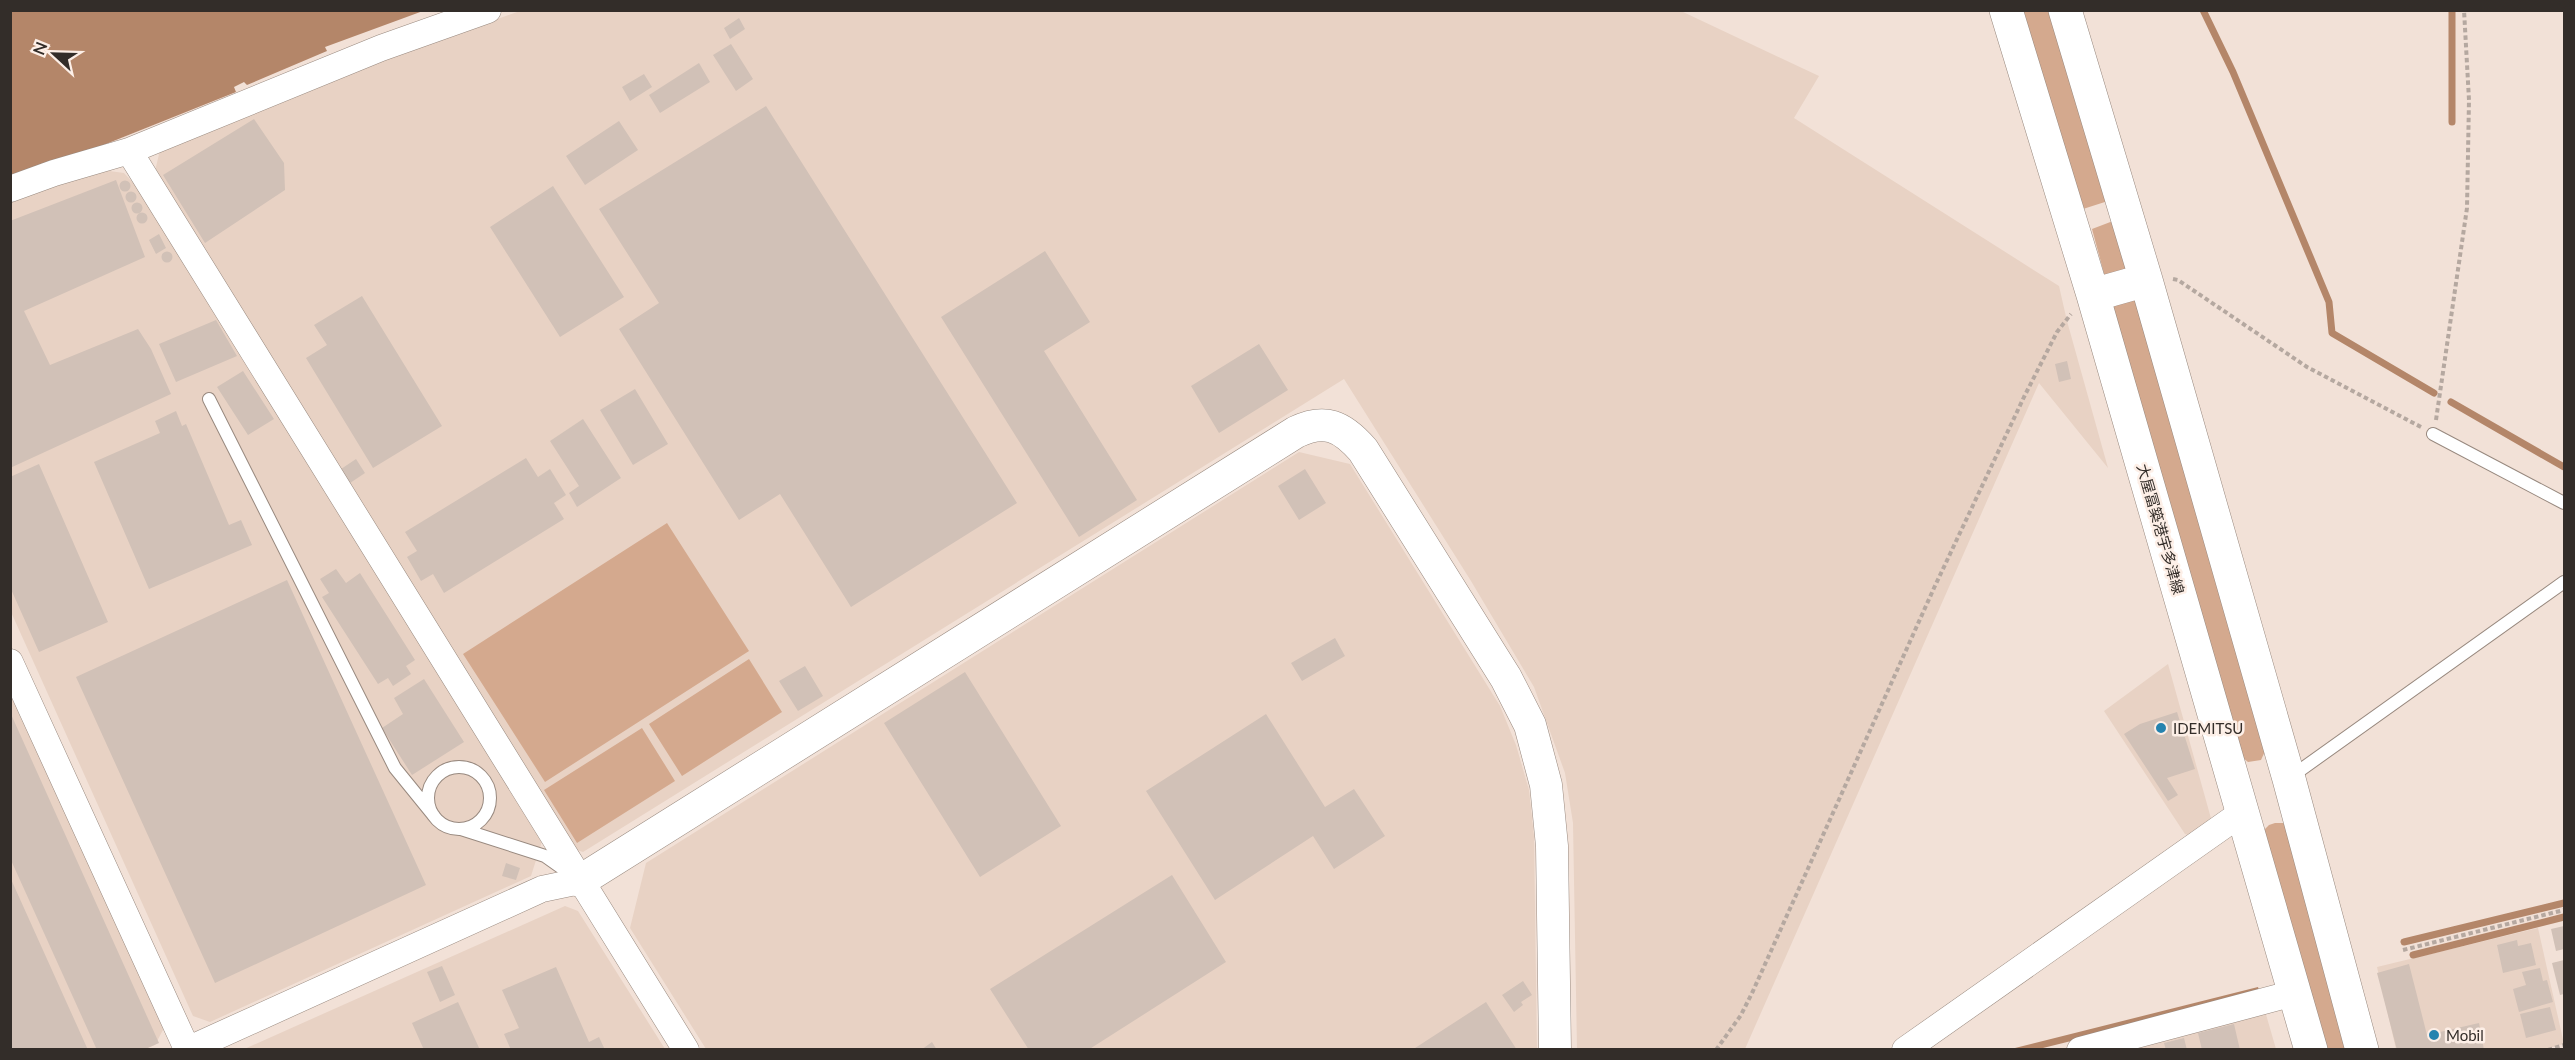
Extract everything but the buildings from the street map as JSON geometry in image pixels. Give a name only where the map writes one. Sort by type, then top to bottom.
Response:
[{"type":"main road","name":"大屋冨築港宇多津線","points":[[2006,10],[2093,295],[2311,1050]]},
{"type":"main road","points":[[2065,10],[2146,280],[2289,778],[2362,1050]]},
{"type":"main road","points":[[2093,295],[2146,280]]},
{"type":"main road","points":[[2242,812],[2289,778]]},
{"type":"street","points":[[10,189],[54,173],[129,151],[381,48],[488,10]]},
{"type":"street","points":[[129,151],[686,1050]]},
{"type":"street","points":[[10,662],[187,1049],[542,889],[580,880],[1296,432],[1311,425],[1324,423],[1347,434],[1363,450],[1506,678],[1530,725],[1546,785],[1552,846],[1555,1050]]},
{"type":"street","points":[[1905,1050],[2242,812]]},
{"type":"street","points":[[2080,1050],[2294,993]]},
{"type":"lane","points":[[209,399],[395,768],[434,816],[448,826],[545,856],[580,880]]},
{"type":"lane","points":[[2433,434],[2565,503]]},
{"type":"lane","points":[[2289,778],[2532,603],[2565,582]]},
{"type":"lane","points":[[434,816],[429,806],[429,796],[436,777],[454,767],[474,770],[488,786],[489,806],[477,823],[458,828]]},
{"type":"path","points":[[2146,280],[2178,280],[2307,367],[2433,434],[2467,208],[2469,100],[2464,10]]},
{"type":"path","points":[[1716,1050],[1741,1015],[1753,991],[1934,588],[2029,388],[2057,332],[2075,309],[2093,295]]},
{"type":"path","points":[[2403,950],[2565,910]]},
{"type":"path","points":[[2548,1050],[2565,1045]]},
{"type":"shaded area","points":[[11,11],[423,11],[325,47],[327,51],[247,85],[244,82],[234,87],[236,92],[51,166],[11,179]]},
{"type":"shaded area","points":[[520,11],[1681,11],[1819,76],[1794,118],[2059,286],[2108,468],[2039,383],[1745,1049],[1577,1049],[1573,823],[1565,773],[1534,687],[1471,581],[1344,379],[583,852],[574,849],[155,171],[161,146]]},
{"type":"shaded area","points":[[2023,11],[2050,11],[2108,201],[2083,209]]},
{"type":"shaded area","points":[[95,169],[124,173],[140,190],[543,838],[531,876],[210,1022],[193,1016],[11,612],[10,202]]},
{"type":"shaded area","points":[[2113,221],[2128,270],[2105,277],[2092,229]]},
{"type":"shaded area","points":[[2128,297],[2139,302],[2266,749],[2261,760],[2248,762],[2243,758],[2114,310],[2114,304]]},
{"type":"shaded area","points":[[1299,452],[1350,464],[1500,706],[1516,745],[1529,790],[1534,836],[1537,1049],[706,1049],[630,928],[646,863]]},
{"type":"shaded area","points":[[667,523],[749,651],[545,782],[463,654]]},
{"type":"shaded area","points":[[749,659],[782,712],[682,776],[649,724]]},
{"type":"shaded area","points":[[2168,664],[2212,822],[2193,836],[2185,834],[2104,711]]},
{"type":"shaded area","points":[[10,682],[164,1028],[155,1045],[145,1049],[11,1049]]},
{"type":"shaded area","points":[[642,728],[675,781],[577,843],[544,790]]},
{"type":"shaded area","points":[[2275,823],[2283,823],[2288,828],[2346,1049],[2323,1049],[2264,830]]},
{"type":"shaded area","points":[[565,906],[578,911],[665,1049],[242,1050]]},
{"type":"shaded area","points":[[2538,928],[2564,1044],[2541,1050],[2396,1049],[2377,967]]},
{"type":"shaded area","points":[[2258,987],[2260,994],[2039,1049],[2007,1050]]},
{"type":"shaded area","points":[[2265,1011],[2276,1049],[2107,1050]]},
{"type":"waterway","points":[[2203,10],[2233,72],[2329,302],[2332,333],[2434,393]]},
{"type":"waterway","points":[[2452,10],[2452,122]]},
{"type":"waterway","points":[[2451,402],[2564,467]]},
{"type":"waterway","points":[[2404,942],[2564,903]]},
{"type":"waterway","points":[[2413,955],[2564,917]]},
{"type":"place","name":"IDEMITSU","points":[[2161,728]]},
{"type":"place","name":"Mobil","points":[[2434,1035]]}]
